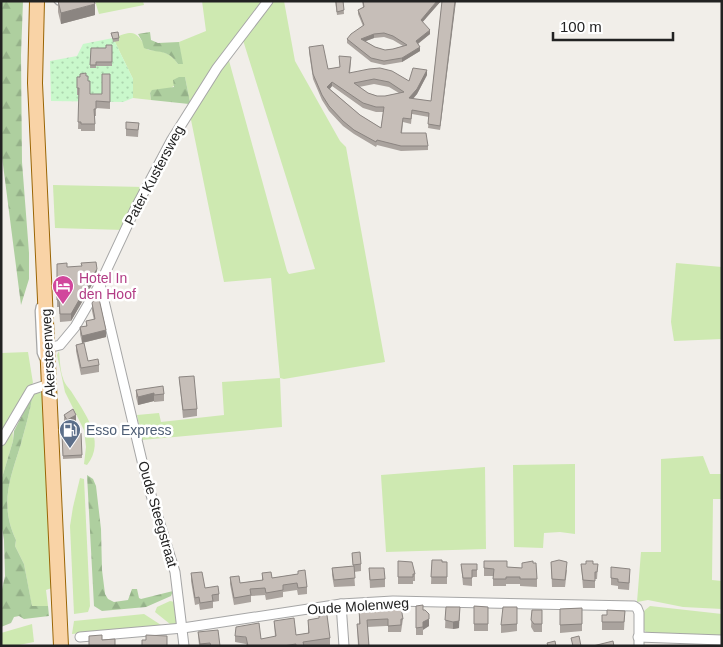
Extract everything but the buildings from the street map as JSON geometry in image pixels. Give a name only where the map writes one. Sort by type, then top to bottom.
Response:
[{"type":"main road","name":"Akersteenweg","points":[[38,1],[35,83],[48,353],[44,388],[61,646]]},
{"type":"street","name":"Pater Kustersweg","points":[[48,353],[60,345],[72,331],[100,284],[163,154],[192,104],[268,1]]},
{"type":"street","name":"Oude Steegstraat","points":[[100,284],[147,482],[175,572],[184,646]]},
{"type":"street","points":[[1,441],[30,392],[44,388]]},
{"type":"street","name":"Oude Molenweg","points":[[80,637],[183,628],[341,604],[393,601],[630,605],[638,608],[640,616],[639,642]]},
{"type":"street","points":[[341,604],[344,646]]},
{"type":"street","points":[[639,642],[698,643],[722,640]]},
{"type":"green space","points":[[1,1],[23,1],[21,55],[22,162],[29,253],[29,279],[21,305],[1,149]]},
{"type":"green space","points":[[95,1],[143,1],[144,5],[99,14]]},
{"type":"green space","points":[[202,1],[263,1],[229,45],[190,102],[185,77],[171,88],[152,91],[150,93],[151,100],[133,98],[133,79],[113,38],[130,33],[137,35],[148,50],[165,53],[178,64],[182,64],[179,42],[206,31]]},
{"type":"green space","points":[[272,1],[284,1],[295,61],[340,141],[346,147],[385,362],[284,379],[280,378],[271,278],[224,282],[190,115],[228,57],[287,271],[289,274],[315,269],[242,37]]},
{"type":"green space","points":[[150,32],[151,40],[158,43],[179,42],[183,64],[178,64],[166,53],[144,48],[138,34]]},
{"type":"green space","points":[[113,38],[133,79],[133,98],[123,102],[51,101],[50,61],[77,56],[83,44]]},
{"type":"green space","points":[[185,77],[189,104],[151,100],[150,93],[152,90],[174,87],[173,80]]},
{"type":"green space","points":[[53,185],[144,187],[124,230],[55,228]]},
{"type":"green space","points":[[676,263],[722,267],[722,339],[674,341],[671,322]]},
{"type":"green space","points":[[59,351],[65,383],[87,417],[94,437],[93,456],[87,465],[84,464],[86,447],[84,430],[65,392],[57,355]]},
{"type":"green space","points":[[28,352],[33,383],[25,392],[12,416],[13,441],[1,481],[1,353]]},
{"type":"green space","points":[[280,378],[282,427],[142,440],[137,415],[159,413],[161,422],[224,415],[222,382]]},
{"type":"green space","points":[[38,392],[43,394],[46,402],[44,428],[52,588],[46,590],[48,606],[32,607],[24,564],[15,546],[16,540],[11,528],[7,505],[12,471],[26,427],[33,394]]},
{"type":"green space","points":[[33,394],[26,427],[12,471],[7,505],[11,528],[16,540],[15,546],[24,564],[32,606],[48,606],[49,616],[24,619],[19,616],[14,617],[11,623],[1,627],[1,594],[5,576],[4,540],[1,523],[1,481],[13,441],[14,431]]},
{"type":"green space","points":[[703,456],[710,474],[722,474],[722,499],[713,499],[712,580],[722,581],[722,609],[683,607],[648,600],[637,602],[641,552],[661,552],[661,459]]},
{"type":"green space","points":[[575,464],[575,534],[560,532],[544,533],[543,548],[514,547],[513,465]]},
{"type":"green space","points":[[485,467],[486,549],[386,552],[381,475]]},
{"type":"green space","points":[[87,475],[93,479],[96,486],[101,529],[102,570],[105,594],[108,599],[114,602],[128,600],[132,589],[137,589],[141,599],[173,591],[171,596],[146,607],[102,611],[94,606]]},
{"type":"green space","points":[[80,478],[84,479],[90,606],[88,612],[74,614],[70,526]]},
{"type":"green space","points":[[170,601],[175,602],[178,622],[175,624],[170,624],[155,612],[157,607]]},
{"type":"green space","points":[[650,606],[722,614],[722,639],[648,635],[642,627],[644,611]]},
{"type":"green space","points":[[144,614],[161,625],[72,634],[74,621]]},
{"type":"green space","points":[[32,624],[34,642],[14,646],[1,646],[1,633]]},
{"type":"place","name":"Hotel In den Hoof","points":[[63,305]]},
{"type":"place","name":"Esso Express","points":[[70,449]]}]
